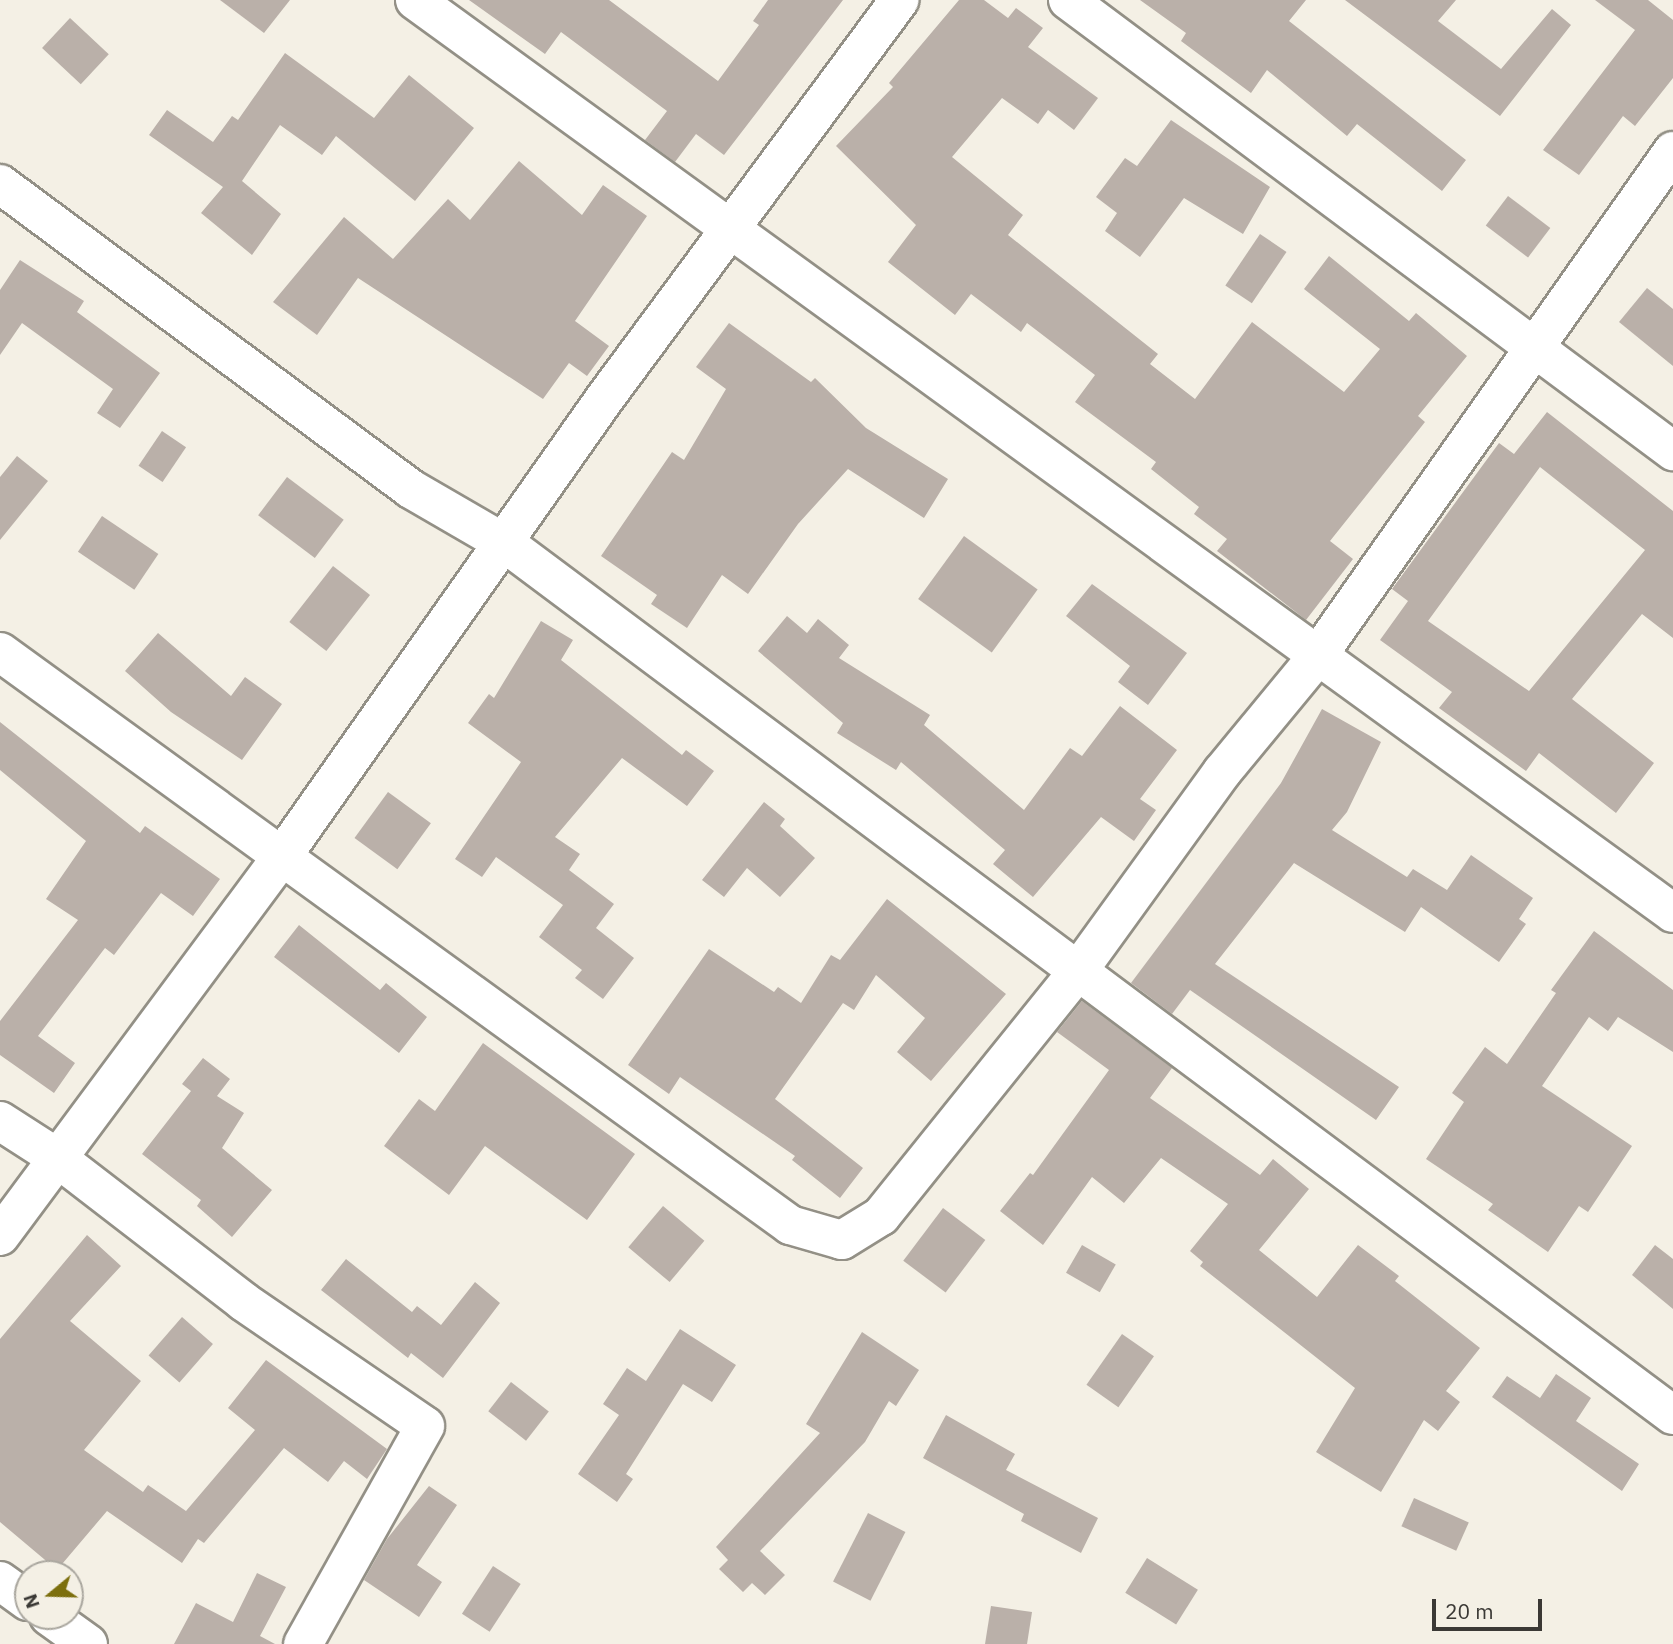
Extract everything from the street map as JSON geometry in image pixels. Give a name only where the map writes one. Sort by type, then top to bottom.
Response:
[{"type":"street","points":[[415,0],[731,228],[1316,658],[1673,913]]},
{"type":"street","points":[[0,1236],[56,1157],[283,855],[506,544],[605,398],[899,0]]},
{"type":"street","points":[[1068,0],[1673,451]]},
{"type":"street","points":[[0,652],[790,1225],[842,1240],[881,1216],[1078,971],[1222,772],[1316,658],[1538,348],[1673,151]]},
{"type":"street","points":[[0,184],[411,489],[506,544],[1673,1415]]},
{"type":"street","points":[[0,1121],[56,1157],[244,1302],[425,1426],[303,1644]]},
{"type":"street","points":[[68,1630],[88,1644]]},
{"type":"building","points":[[220,0],[290,0],[264,33]]},
{"type":"building","points":[[469,0],[609,0],[718,81],[759,25],[753,21],[768,0],[843,0],[724,155],[696,134],[675,162],[645,140],[667,111],[561,32],[545,54]]},
{"type":"building","points":[[959,0],[984,0],[1008,18],[1016,8],[1043,28],[1028,47],[1098,98],[1074,130],[1048,110],[1038,124],[1002,98],[952,157],[1023,215],[1008,235],[1158,354],[1150,364],[1195,399],[1252,322],[1344,392],[1380,349],[1304,289],[1329,256],[1409,321],[1416,313],[1467,356],[1418,416],[1425,422],[1330,541],[1353,559],[1306,620],[1217,551],[1227,539],[1194,514],[1199,507],[1151,469],[1156,462],[1075,402],[1095,375],[1027,323],[1021,332],[971,294],[955,315],[888,262],[916,225],[836,146],[893,87],[889,83]]},
{"type":"building","points":[[1140,0],[1306,0],[1289,21],[1466,160],[1442,191],[1357,124],[1347,136],[1267,70],[1251,93],[1181,41],[1186,33]]},
{"type":"building","points":[[1345,0],[1456,0],[1438,21],[1501,69],[1552,9],[1571,25],[1500,116]]},
{"type":"building","points":[[1595,0],[1648,0],[1673,20],[1673,78],[1635,126],[1623,116],[1579,175],[1543,150],[1635,30]]},
{"type":"building","points":[[70,18],[109,54],[81,84],[42,48]]},
{"type":"building","points":[[285,53],[374,118],[409,75],[474,128],[415,201],[336,136],[322,155],[280,125],[242,181],[281,214],[252,255],[201,213],[223,187],[149,135],[167,110],[213,142],[232,116],[238,120]]},
{"type":"building","points":[[1171,120],[1270,187],[1243,234],[1184,198],[1140,257],[1105,231],[1117,213],[1096,197],[1125,158],[1137,166]]},
{"type":"building","points":[[519,161],[582,215],[603,185],[647,216],[575,321],[609,346],[587,376],[569,363],[543,399],[358,278],[317,335],[273,302],[344,217],[393,259],[448,199],[470,220]]},
{"type":"building","points":[[1508,196],[1550,228],[1528,257],[1486,226]]},
{"type":"building","points":[[1260,234],[1287,252],[1252,303],[1225,285]]},
{"type":"building","points":[[20,260],[84,301],[77,312],[160,373],[120,428],[97,413],[113,389],[22,323],[0,355],[0,290]]},
{"type":"building","points":[[1647,288],[1673,309],[1673,366],[1619,322]]},
{"type":"building","points":[[729,323],[811,382],[815,378],[866,428],[948,479],[924,518],[848,469],[798,524],[748,594],[722,575],[687,628],[651,604],[657,595],[601,556],[672,452],[684,460],[726,389],[696,367]]},
{"type":"building","points":[[1547,412],[1673,511],[1673,638],[1642,614],[1572,699],[1654,763],[1616,813],[1539,753],[1526,771],[1439,708],[1452,692],[1380,640],[1408,601],[1392,589],[1499,443],[1514,454]],"holes":[[[1540,467],[1645,550],[1529,691],[1428,621]]]},
{"type":"building","points":[[162,431],[186,447],[163,482],[139,466]]},
{"type":"building","points":[[17,456],[48,481],[0,540],[0,477]]},
{"type":"building","points":[[287,477],[344,520],[315,558],[258,515]]},
{"type":"building","points":[[102,516],[158,554],[134,590],[78,552]]},
{"type":"building","points":[[964,536],[1038,589],[992,653],[918,599]]},
{"type":"building","points":[[333,566],[370,595],[326,651],[289,622]]},
{"type":"building","points":[[1092,584],[1187,653],[1148,705],[1118,682],[1130,666],[1066,616]]},
{"type":"building","points":[[787,616],[807,633],[818,619],[849,645],[839,658],[930,715],[924,725],[1024,810],[1070,748],[1082,756],[1120,706],[1177,750],[1140,799],[1156,810],[1134,841],[1101,817],[1033,897],[993,864],[1005,850],[901,762],[896,770],[837,733],[843,723],[758,651]]},
{"type":"building","points":[[541,621],[573,640],[561,660],[682,755],[686,750],[714,771],[687,806],[622,758],[555,837],[580,854],[569,870],[614,904],[596,928],[634,958],[603,999],[575,978],[582,970],[539,937],[563,905],[496,857],[482,877],[455,859],[521,762],[468,723],[489,694],[494,698]]},
{"type":"building","points":[[158,633],[231,696],[245,677],[282,704],[242,760],[171,712],[125,671]]},
{"type":"building","points":[[1322,709],[1381,742],[1347,812],[1332,830],[1407,877],[1413,869],[1447,890],[1471,855],[1533,898],[1519,919],[1526,924],[1499,962],[1421,907],[1405,932],[1294,863],[1215,964],[1399,1087],[1376,1120],[1190,990],[1172,1014],[1131,983],[1281,783]]},
{"type":"building","points":[[0,722],[140,833],[145,826],[220,879],[193,916],[161,893],[114,955],[105,948],[38,1036],[75,1063],[54,1093],[0,1055],[0,1021],[78,920],[46,899],[86,841],[0,770]]},
{"type":"building","points":[[388,792],[431,823],[397,869],[354,838]]},
{"type":"building","points":[[764,802],[785,819],[780,826],[815,858],[780,897],[747,868],[724,897],[702,880]]},
{"type":"building","points":[[887,899],[1006,994],[931,1081],[897,1052],[925,1018],[876,975],[854,1010],[843,1003],[775,1099],[863,1168],[840,1198],[792,1160],[795,1156],[680,1077],[669,1094],[628,1065],[709,949],[774,992],[778,987],[801,1003],[831,955],[840,960]]},
{"type":"building","points":[[299,925],[380,990],[386,983],[427,1017],[399,1053],[274,957]]},
{"type":"building","points":[[1594,931],[1673,990],[1673,1052],[1618,1017],[1608,1031],[1589,1017],[1542,1086],[1632,1146],[1588,1212],[1579,1206],[1548,1252],[1488,1210],[1493,1204],[1426,1159],[1464,1102],[1452,1093],[1485,1047],[1507,1064],[1556,993],[1551,990]]},
{"type":"building","points":[[1082,1001],[1172,1068],[1150,1098],[1260,1175],[1273,1159],[1309,1189],[1259,1250],[1317,1297],[1358,1245],[1399,1276],[1395,1281],[1480,1348],[1446,1391],[1460,1402],[1438,1431],[1424,1420],[1381,1492],[1316,1452],[1355,1388],[1200,1266],[1203,1262],[1190,1251],[1228,1204],[1161,1158],[1124,1203],[1092,1177],[1043,1245],[1000,1211],[1030,1173],[1033,1175],[1109,1070],[1057,1032]]},
{"type":"building","points":[[483,1043],[635,1154],[587,1220],[485,1146],[449,1195],[384,1146],[419,1099],[435,1111]]},
{"type":"building","points":[[203,1058],[230,1079],[217,1096],[244,1113],[222,1148],[272,1190],[232,1237],[197,1206],[201,1200],[142,1154],[191,1091],[182,1084]]},
{"type":"building","points":[[663,1206],[704,1241],[670,1282],[628,1247]]},
{"type":"building","points":[[943,1208],[985,1240],[946,1293],[903,1261]]},
{"type":"building","points":[[87,1235],[121,1266],[70,1321],[141,1381],[84,1450],[143,1492],[148,1485],[186,1511],[255,1430],[228,1408],[266,1360],[387,1449],[367,1479],[344,1461],[328,1482],[284,1448],[204,1543],[198,1539],[182,1563],[107,1511],[65,1560],[45,1560],[0,1522],[0,1339]]},
{"type":"building","points":[[1082,1245],[1116,1264],[1100,1292],[1066,1273]]},
{"type":"building","points":[[1655,1245],[1673,1259],[1673,1309],[1632,1275]]},
{"type":"building","points":[[346,1259],[412,1312],[417,1306],[441,1325],[475,1282],[500,1303],[443,1378],[411,1353],[408,1358],[321,1290]]},
{"type":"building","points":[[182,1317],[213,1344],[179,1382],[149,1355]]},
{"type":"building","points":[[680,1329],[736,1365],[712,1402],[683,1384],[626,1474],[633,1479],[617,1502],[578,1474],[619,1415],[603,1404],[627,1368],[646,1381]]},
{"type":"building","points":[[862,1332],[919,1370],[896,1406],[889,1401],[865,1442],[760,1551],[785,1575],[765,1595],[752,1583],[743,1592],[719,1569],[728,1560],[716,1547],[820,1433],[806,1424]]},
{"type":"building","points":[[1122,1334],[1154,1356],[1118,1407],[1086,1385]]},
{"type":"building","points":[[1556,1374],[1591,1398],[1576,1421],[1639,1464],[1622,1491],[1492,1397],[1507,1376],[1540,1398]]},
{"type":"building","points":[[511,1382],[549,1412],[526,1441],[488,1411]]},
{"type":"building","points":[[946,1415],[1015,1454],[1006,1470],[1098,1518],[1081,1553],[1021,1521],[1024,1514],[923,1458]]},
{"type":"building","points":[[429,1486],[457,1505],[417,1565],[442,1582],[419,1617],[364,1580],[387,1539]]},
{"type":"building","points":[[1414,1498],[1469,1522],[1456,1551],[1401,1526]]},
{"type":"building","points":[[868,1513],[905,1532],[870,1601],[833,1582]]},
{"type":"building","points":[[1147,1558],[1198,1590],[1176,1625],[1125,1593]]},
{"type":"building","points":[[493,1566],[521,1584],[490,1632],[462,1614]]},
{"type":"building","points":[[257,1573],[286,1587],[260,1636],[275,1644],[174,1644],[196,1603],[233,1622]]},
{"type":"building","points":[[991,1606],[1032,1612],[1027,1644],[985,1644]]}]
